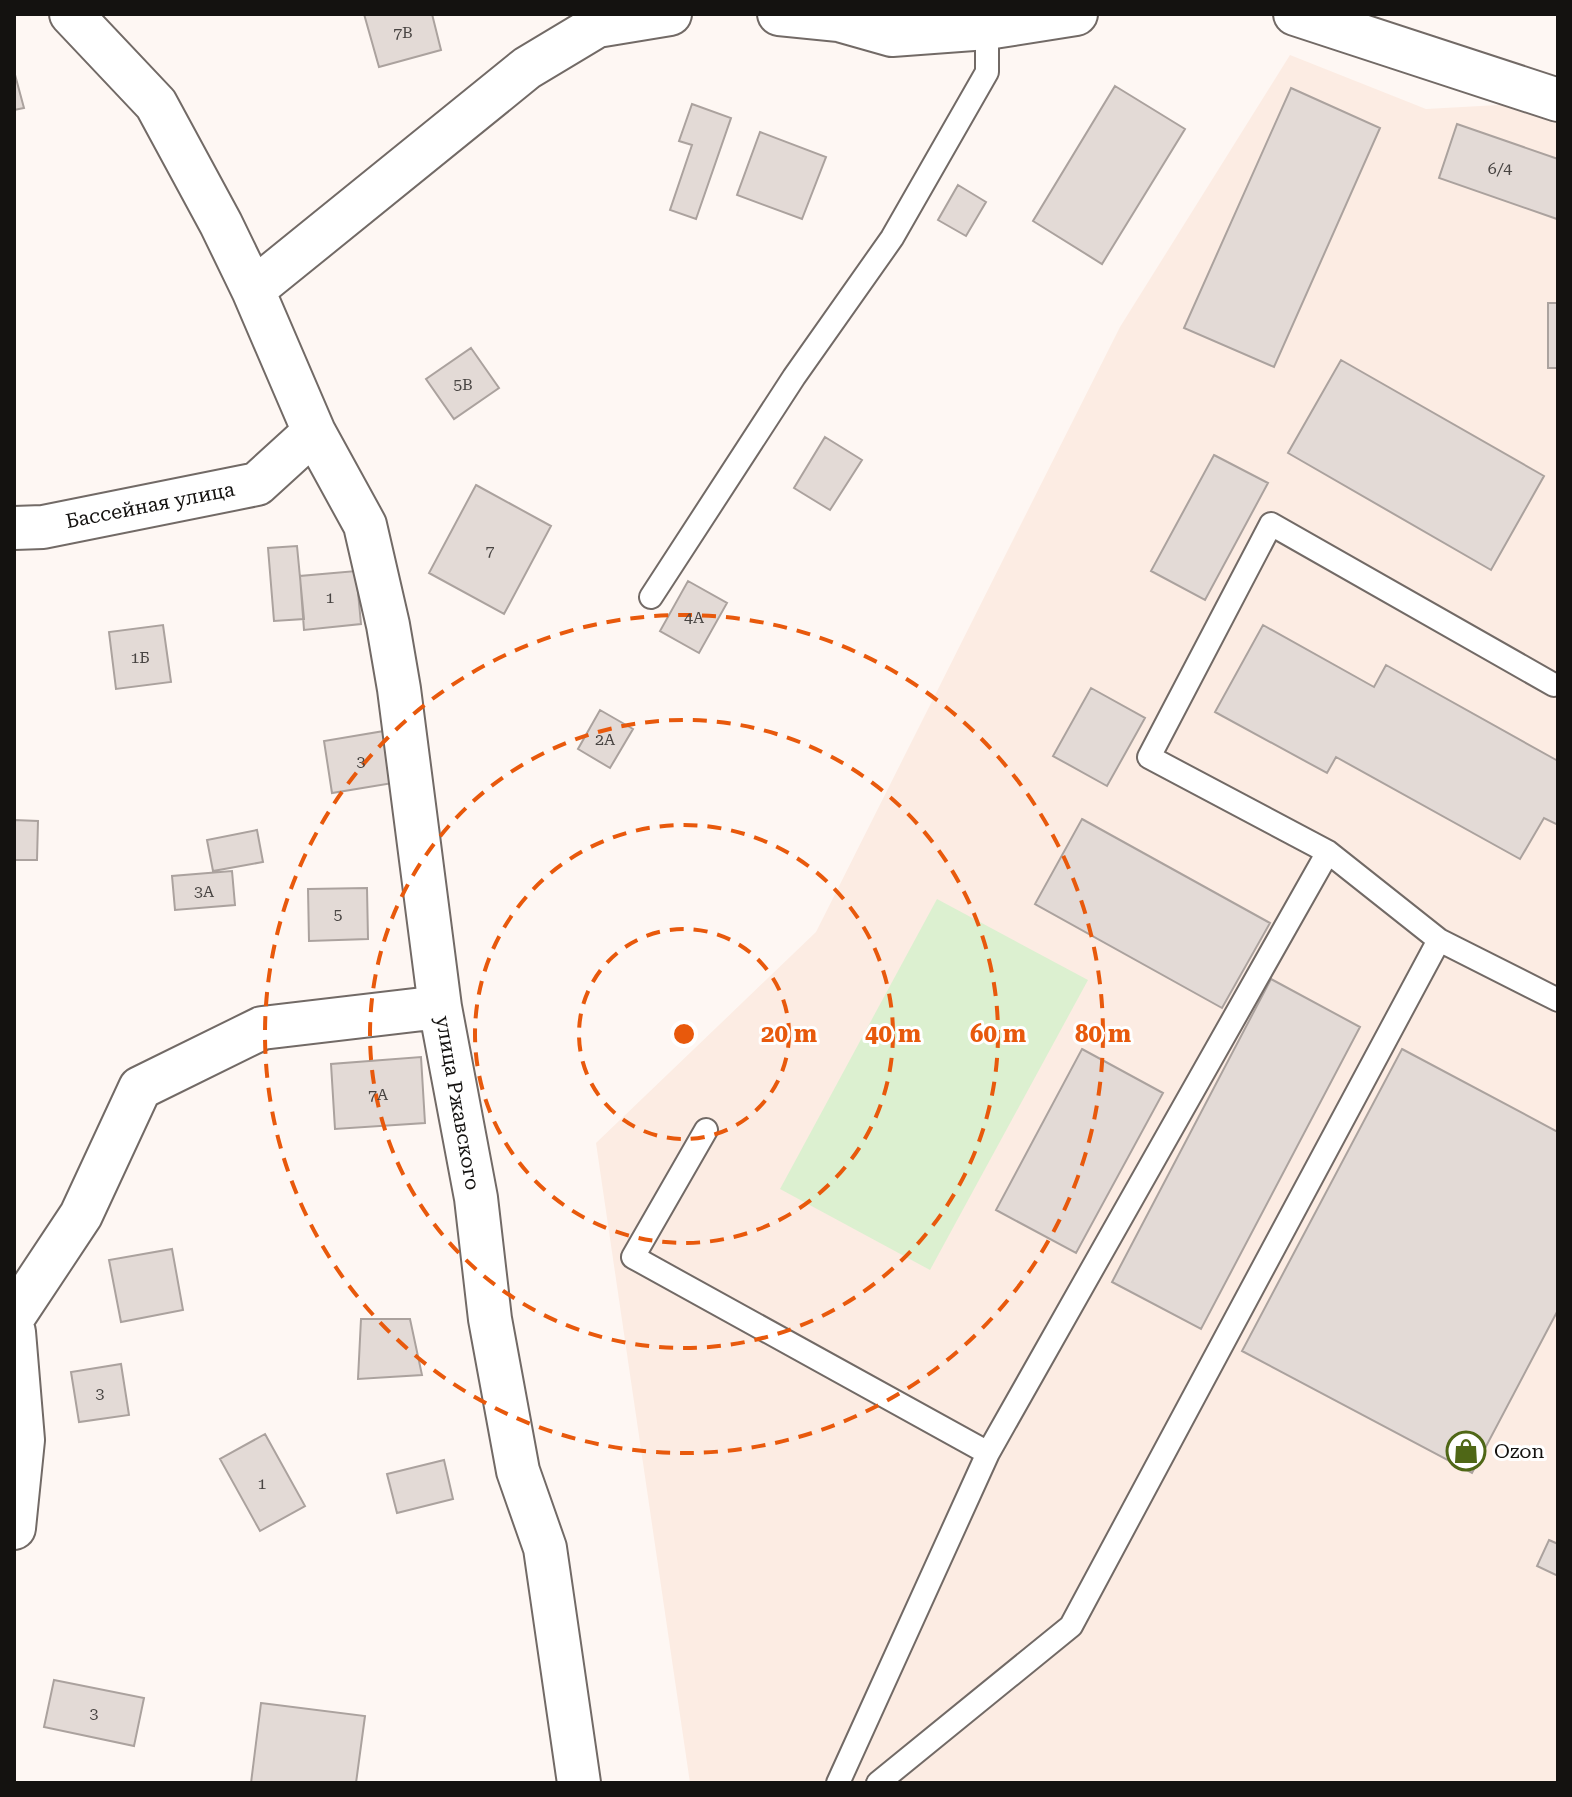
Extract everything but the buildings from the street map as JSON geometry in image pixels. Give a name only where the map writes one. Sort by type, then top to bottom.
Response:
[{"type":"street","name":"улица Ржавского","points":[[71,14],[156,104],[221,224],[314,432],[365,525],[399,689],[440,1007],[476,1198],[490,1319],[518,1471],[545,1548],[579,1783]]},
{"type":"street","points":[[253,290],[527,68],[597,26],[670,14]]},
{"type":"street","points":[[779,14],[839,20],[892,35],[987,28],[1076,14]]},
{"type":"street","points":[[1295,14],[1558,100]]},
{"type":"street","name":"Бассейная улица","points":[[14,528],[43,527],[257,484],[314,432]]},
{"type":"street","points":[[14,1316],[81,1215],[140,1088],[262,1028],[440,1007]]},
{"type":"street","points":[[14,1332],[23,1440],[14,1528]]},
{"type":"lane","points":[[651,597],[794,377],[892,238],[987,72],[987,28]]},
{"type":"lane","points":[[1554,685],[1271,524],[1149,757],[1328,852],[1439,940],[1558,1000]]},
{"type":"lane","points":[[838,1783],[988,1453],[1328,852]]},
{"type":"lane","points":[[878,1783],[1071,1626],[1439,940]]},
{"type":"lane","points":[[706,1130],[633,1257],[988,1453]]},
{"type":"shaded area","points":[[1290,55],[1426,109],[1517,104],[1558,120],[1558,1783],[690,1783],[596,1143],[816,932],[1120,327]]},
{"type":"green space","points":[[937,899],[1088,980],[930,1270],[780,1189]]},
{"type":"place","name":"Ozon","points":[[1466,1451]]}]
